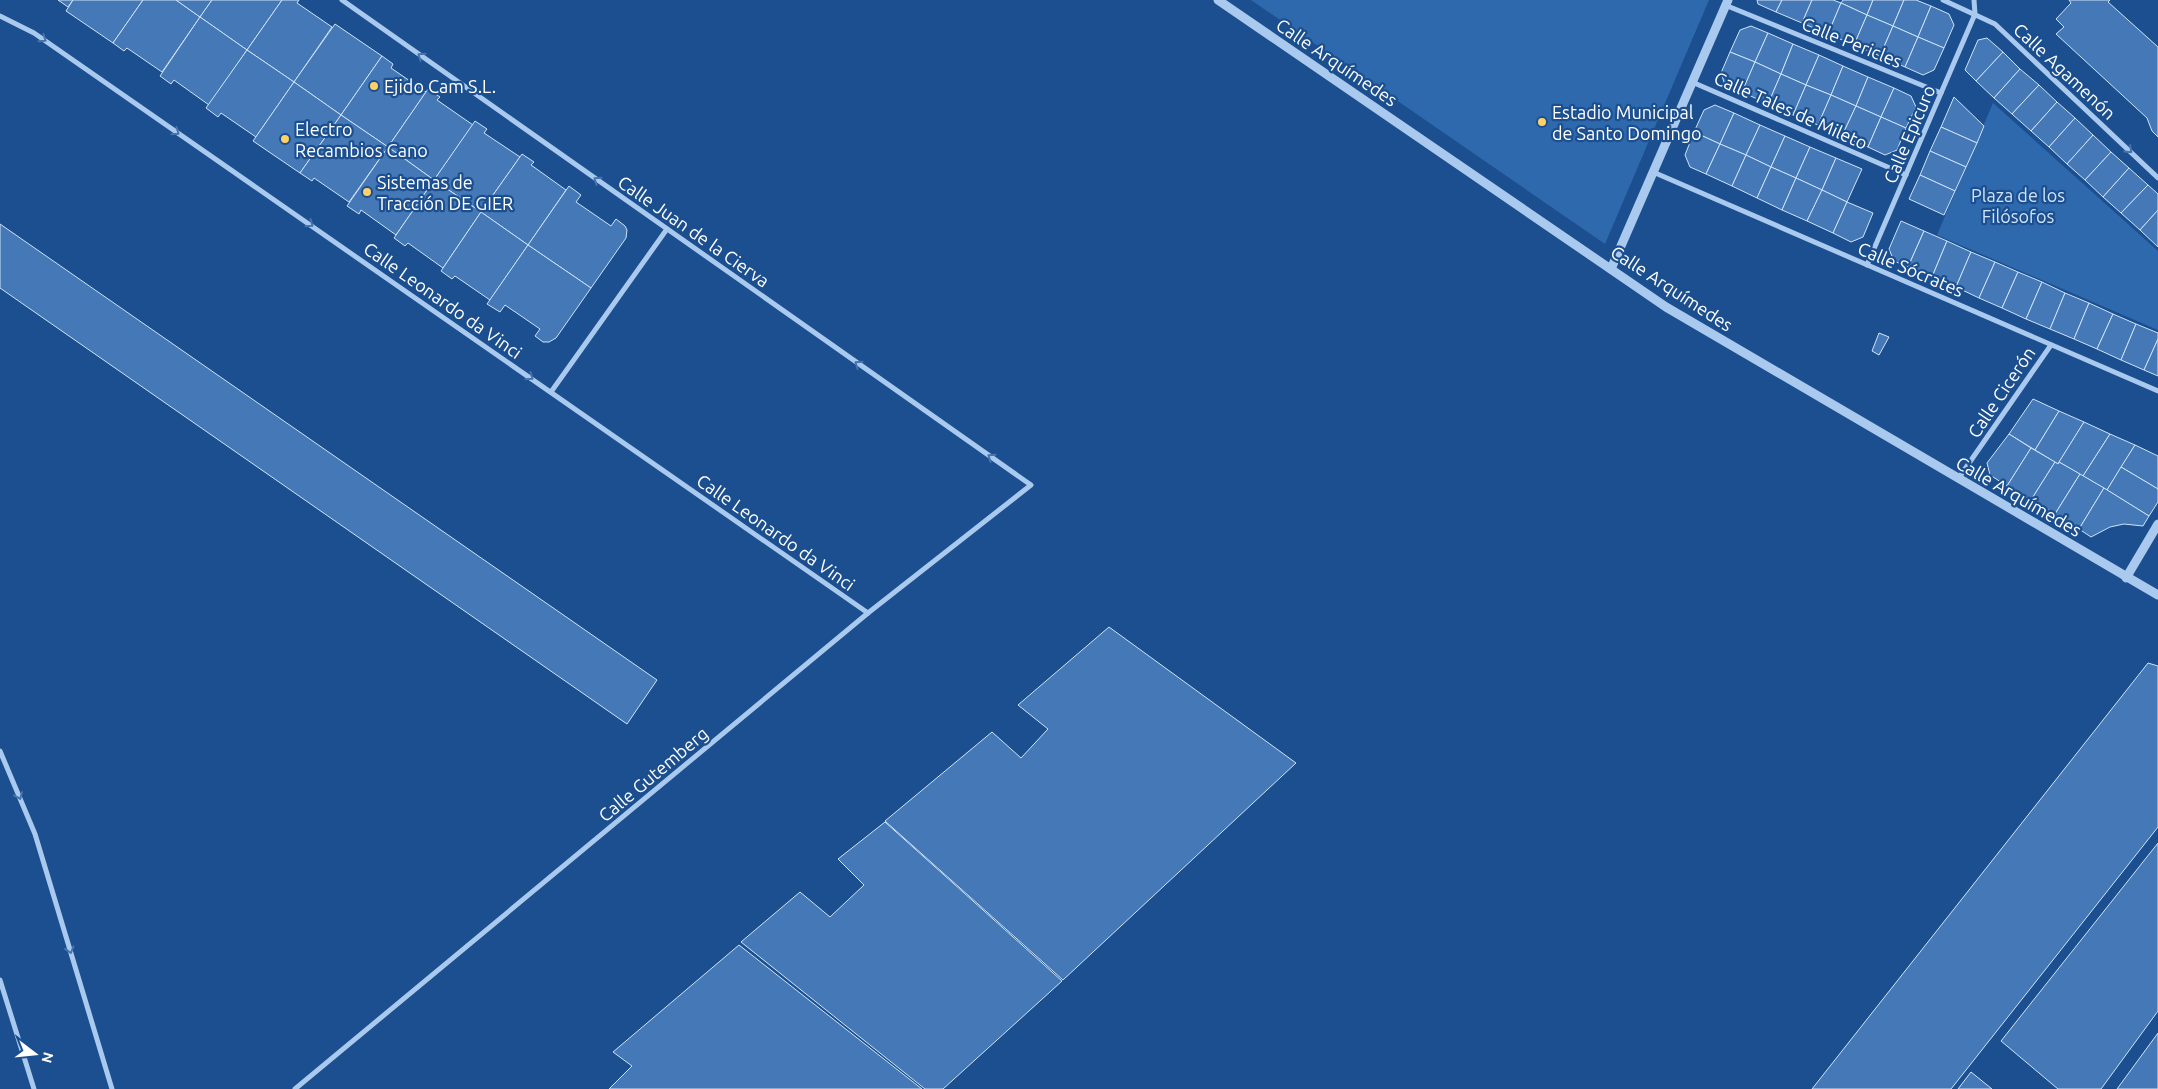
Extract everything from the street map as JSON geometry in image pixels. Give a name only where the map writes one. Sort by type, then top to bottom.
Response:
[{"type":"street","name":"Calle Juan de la Cierva","points":[[342,0],[1031,485]]},
{"type":"street","name":"Calle Arquímedes","points":[[1218,0],[1666,307],[2158,595]]},
{"type":"street","name":"Calle Agamenón","points":[[1943,0],[1995,24],[2158,178]]},
{"type":"street","points":[[1974,0],[1975,14]]},
{"type":"street","points":[[1611,269],[1726,3]]},
{"type":"street","name":"Calle Pericles","points":[[1726,3],[1941,93]]},
{"type":"street","name":"Calle Epicuro","points":[[1867,265],[1975,14]]},
{"type":"street","name":"Calle Leonardo da Vinci","points":[[0,16],[34,33],[868,613]]},
{"type":"street","name":"Calle Tales de Mileto","points":[[1692,82],[1906,176]]},
{"type":"street","name":"Calle Sócrates","points":[[1653,172],[2158,391]]},
{"type":"street","points":[[551,392],[667,229]]},
{"type":"street","name":"Calle Cicerón","points":[[1958,479],[2050,345]]},
{"type":"street","name":"Calle Gutemberg","points":[[295,1089],[868,613],[1031,485]]},
{"type":"street","points":[[2126,578],[2158,524]]},
{"type":"street","points":[[0,751],[35,834],[112,1089]]},
{"type":"street","points":[[0,980],[34,1089]]},
{"type":"green space","name":"Estadio Municipal de Santo Domingo","points":[[1251,0],[1709,0],[1605,244]]},
{"type":"green space","name":"Plaza de los Filósofos","points":[[1993,103],[2158,251],[2158,330],[1937,235]]},
{"type":"building","points":[[58,0],[73,0],[68,7]]},
{"type":"building","points":[[73,0],[143,0],[113,43],[66,11]]},
{"type":"building","points":[[143,0],[176,0],[200,17],[162,72],[127,48],[124,51],[113,43]]},
{"type":"building","points":[[176,0],[212,0],[200,17]]},
{"type":"building","points":[[212,0],[282,0],[247,50],[200,17]]},
{"type":"building","points":[[282,0],[299,0],[297,3],[332,27],[294,82],[247,50]]},
{"type":"building","points":[[1757,0],[1782,0],[1776,12],[1758,4]]},
{"type":"building","points":[[1782,0],[1812,0],[1802,23],[1776,12]]},
{"type":"building","points":[[1812,0],[1833,0],[1841,3],[1828,34],[1802,23]]},
{"type":"building","points":[[1843,0],[1873,0],[1867,15],[1841,3]]},
{"type":"building","points":[[1873,0],[1904,0],[1893,26],[1867,15]]},
{"type":"building","points":[[1904,0],[1916,0],[1931,6],[1918,37],[1893,26]]},
{"type":"building","points":[[2069,0],[2110,0],[2108,2],[2158,47],[2158,137],[2152,131],[2147,118],[2056,34],[2064,27],[2056,19],[2071,3]]},
{"type":"building","points":[[1841,3],[1867,15],[1854,45],[1828,34]]},
{"type":"building","points":[[1931,6],[1949,14],[1954,25],[1944,48],[1918,37]]},
{"type":"building","points":[[1867,15],[1893,26],[1880,56],[1854,45]]},
{"type":"building","points":[[200,17],[247,50],[209,105],[174,80],[171,84],[160,76]]},
{"type":"building","points":[[335,24],[382,56],[341,115],[294,82]]},
{"type":"building","points":[[1751,26],[1768,33],[1755,62],[1730,52],[1740,30]]},
{"type":"building","points":[[1893,26],[1918,37],[1905,67],[1880,56]]},
{"type":"building","points":[[1768,33],[1793,44],[1781,74],[1755,62]]},
{"type":"building","points":[[1918,37],[1944,48],[1934,70],[1923,75],[1905,67]]},
{"type":"building","points":[[1987,38],[2003,52],[1976,81],[1965,70],[1978,40]]},
{"type":"building","points":[[1793,44],[1819,55],[1806,85],[1781,74]]},
{"type":"building","points":[[247,50],[294,82],[256,137],[221,113],[218,117],[206,108]]},
{"type":"building","points":[[1730,52],[1755,62],[1742,92],[1725,85],[1721,73]]},
{"type":"building","points":[[2003,52],[2020,69],[1994,98],[1976,81]]},
{"type":"building","points":[[1819,55],[1843,66],[1831,95],[1806,85]]},
{"type":"building","points":[[382,56],[393,64],[391,68],[426,92],[388,147],[341,115]]},
{"type":"building","points":[[1755,62],[1781,74],[1768,104],[1742,92]]},
{"type":"building","points":[[1843,66],[1868,77],[1856,106],[1831,95]]},
{"type":"building","points":[[2020,69],[2039,85],[2012,114],[1994,98]]},
{"type":"building","points":[[1781,74],[1806,85],[1793,115],[1768,104]]},
{"type":"building","points":[[1868,77],[1894,88],[1881,117],[1856,106]]},
{"type":"building","points":[[294,82],[341,115],[300,173],[253,141]]},
{"type":"building","points":[[1806,85],[1831,95],[1818,125],[1793,115]]},
{"type":"building","points":[[2039,85],[2057,102],[2031,131],[2012,114]]},
{"type":"building","points":[[1894,88],[1911,96],[1916,107],[1906,128],[1881,117]]},
{"type":"building","points":[[428,89],[440,97],[437,100],[473,125],[434,180],[388,147]]},
{"type":"building","points":[[1831,95],[1856,106],[1842,136],[1818,125]]},
{"type":"building","points":[[1954,97],[1984,126],[1977,143],[1941,127]]},
{"type":"building","points":[[2057,102],[2075,118],[2049,147],[2031,131]]},
{"type":"building","points":[[1715,105],[1734,113],[1720,144],[1694,132],[1704,110]]},
{"type":"building","points":[[1856,106],[1881,117],[1868,147],[1842,136]]},
{"type":"building","points":[[1734,113],[1760,125],[1746,155],[1720,144]]},
{"type":"building","points":[[341,115],[388,147],[349,202],[314,178],[312,181],[300,173]]},
{"type":"building","points":[[1881,117],[1906,128],[1897,150],[1885,155],[1868,147]]},
{"type":"building","points":[[2075,118],[2093,135],[2067,164],[2049,147]]},
{"type":"building","points":[[475,121],[487,129],[484,133],[520,157],[481,212],[434,180]]},
{"type":"building","points":[[1760,125],[1785,136],[1771,167],[1746,155]]},
{"type":"building","points":[[1941,127],[1977,143],[1966,167],[1930,151]]},
{"type":"building","points":[[1694,132],[1720,144],[1706,174],[1690,167],[1685,155]]},
{"type":"building","points":[[2093,135],[2111,152],[2085,180],[2067,164]]},
{"type":"building","points":[[1785,136],[1810,147],[1796,178],[1771,167]]},
{"type":"building","points":[[1720,144],[1746,155],[1732,186],[1706,174]]},
{"type":"building","points":[[388,147],[434,180],[396,235],[361,210],[359,214],[347,206]]},
{"type":"building","points":[[1810,147],[1836,158],[1822,190],[1796,178]]},
{"type":"building","points":[[1930,151],[1966,167],[1955,191],[1920,175]]},
{"type":"building","points":[[2111,152],[2129,168],[2103,197],[2085,180]]},
{"type":"building","points":[[522,154],[534,162],[531,165],[566,190],[528,245],[481,212]]},
{"type":"building","points":[[1746,155],[1771,167],[1757,198],[1732,186]]},
{"type":"building","points":[[1836,158],[1862,169],[1847,202],[1822,190]]},
{"type":"building","points":[[1771,167],[1796,178],[1782,210],[1757,198]]},
{"type":"building","points":[[2129,168],[2148,185],[2121,213],[2103,197]]},
{"type":"building","points":[[1920,175],[1955,191],[1944,215],[1909,199]]},
{"type":"building","points":[[1796,178],[1822,190],[1807,221],[1782,210]]},
{"type":"building","points":[[434,180],[481,212],[443,268],[408,243],[405,246],[394,238]]},
{"type":"building","points":[[2148,185],[2158,194],[2158,210],[2140,230],[2121,213]]},
{"type":"building","points":[[569,186],[581,195],[576,202],[611,226],[616,219],[627,230],[626,238],[591,288],[528,245]]},
{"type":"building","points":[[1822,190],[1847,202],[1833,233],[1807,221]]},
{"type":"building","points":[[1847,202],[1873,213],[1863,237],[1851,242],[1833,233]]},
{"type":"building","points":[[2158,210],[2158,247],[2140,230]]},
{"type":"building","points":[[481,212],[528,245],[490,300],[455,276],[452,279],[441,271]]},
{"type":"building","points":[[1901,221],[1924,231],[1908,267],[1894,261],[1889,249]]},
{"type":"building","points":[[0,224],[657,680],[627,724],[0,288]]},
{"type":"building","points":[[1924,231],[1947,241],[1932,277],[1908,267]]},
{"type":"building","points":[[1947,241],[1971,252],[1956,287],[1932,277]]},
{"type":"building","points":[[528,245],[591,288],[556,338],[549,342],[543,342],[535,336],[540,329],[505,305],[500,312],[487,304]]},
{"type":"building","points":[[1971,252],[1995,262],[1979,298],[1956,287]]},
{"type":"building","points":[[1995,262],[2018,272],[2002,308],[1979,298]]},
{"type":"building","points":[[2018,272],[2042,282],[2026,319],[2002,308]]},
{"type":"building","points":[[2042,282],[2065,293],[2050,329],[2026,319]]},
{"type":"building","points":[[2065,293],[2089,303],[2074,339],[2050,329]]},
{"type":"building","points":[[2089,303],[2113,314],[2097,349],[2074,339]]},
{"type":"building","points":[[2113,314],[2136,324],[2121,360],[2097,349]]},
{"type":"building","points":[[2136,324],[2158,333],[2158,339],[2144,370],[2121,360]]},
{"type":"building","points":[[1879,333],[1889,337],[1879,355],[1872,351]]},
{"type":"building","points":[[2158,339],[2158,376],[2144,370]]},
{"type":"building","points":[[2033,399],[2059,411],[2035,450],[2009,434]]},
{"type":"building","points":[[2059,411],[2084,422],[2058,464],[2035,450]]},
{"type":"building","points":[[2084,422],[2110,434],[2083,476],[2059,462]]},
{"type":"building","points":[[2009,434],[2031,448],[2007,486],[1990,475],[1987,463]]},
{"type":"building","points":[[2110,434],[2135,445],[2107,490],[2083,476]]},
{"type":"building","points":[[2135,445],[2158,456],[2158,489],[2121,467]]},
{"type":"building","points":[[2031,448],[2055,462],[2031,500],[2007,486]]},
{"type":"building","points":[[2055,462],[2058,464],[2059,462],[2080,474],[2055,514],[2031,500]]},
{"type":"building","points":[[2121,467],[2158,489],[2158,502],[2149,516],[2107,490]]},
{"type":"building","points":[[2080,474],[2104,488],[2079,529],[2055,514]]},
{"type":"building","points":[[2104,488],[2149,516],[2143,526],[2124,524],[2110,527],[2091,537],[2079,529]]},
{"type":"building","points":[[1109,627],[1296,763],[1063,980],[885,821],[992,732],[1021,758],[1048,729],[1018,705]]},
{"type":"building","points":[[2148,663],[2158,666],[2158,827],[1951,1089],[1812,1089]]},
{"type":"building","points":[[885,822],[1062,981],[943,1089],[925,1089],[741,942],[800,892],[830,917],[864,885],[838,859]]},
{"type":"building","points":[[2158,843],[2158,1011],[2101,1089],[2058,1089],[2001,1041]]},
{"type":"building","points":[[739,945],[922,1089],[609,1089],[632,1066],[613,1052]]},
{"type":"building","points":[[2158,1033],[2158,1089],[2117,1089]]},
{"type":"building","points":[[1971,1072],[1992,1089],[1958,1089]]},
{"type":"place","name":"Ejido Cam S.L.","points":[[374,86]]},
{"type":"place","name":"Estadio Municipal de Santo Domingo","points":[[1542,122]]},
{"type":"place","name":"Electro Recambios Cano","points":[[285,139]]},
{"type":"place","name":"Sistemas de Tracción DE GIER","points":[[367,192]]}]
